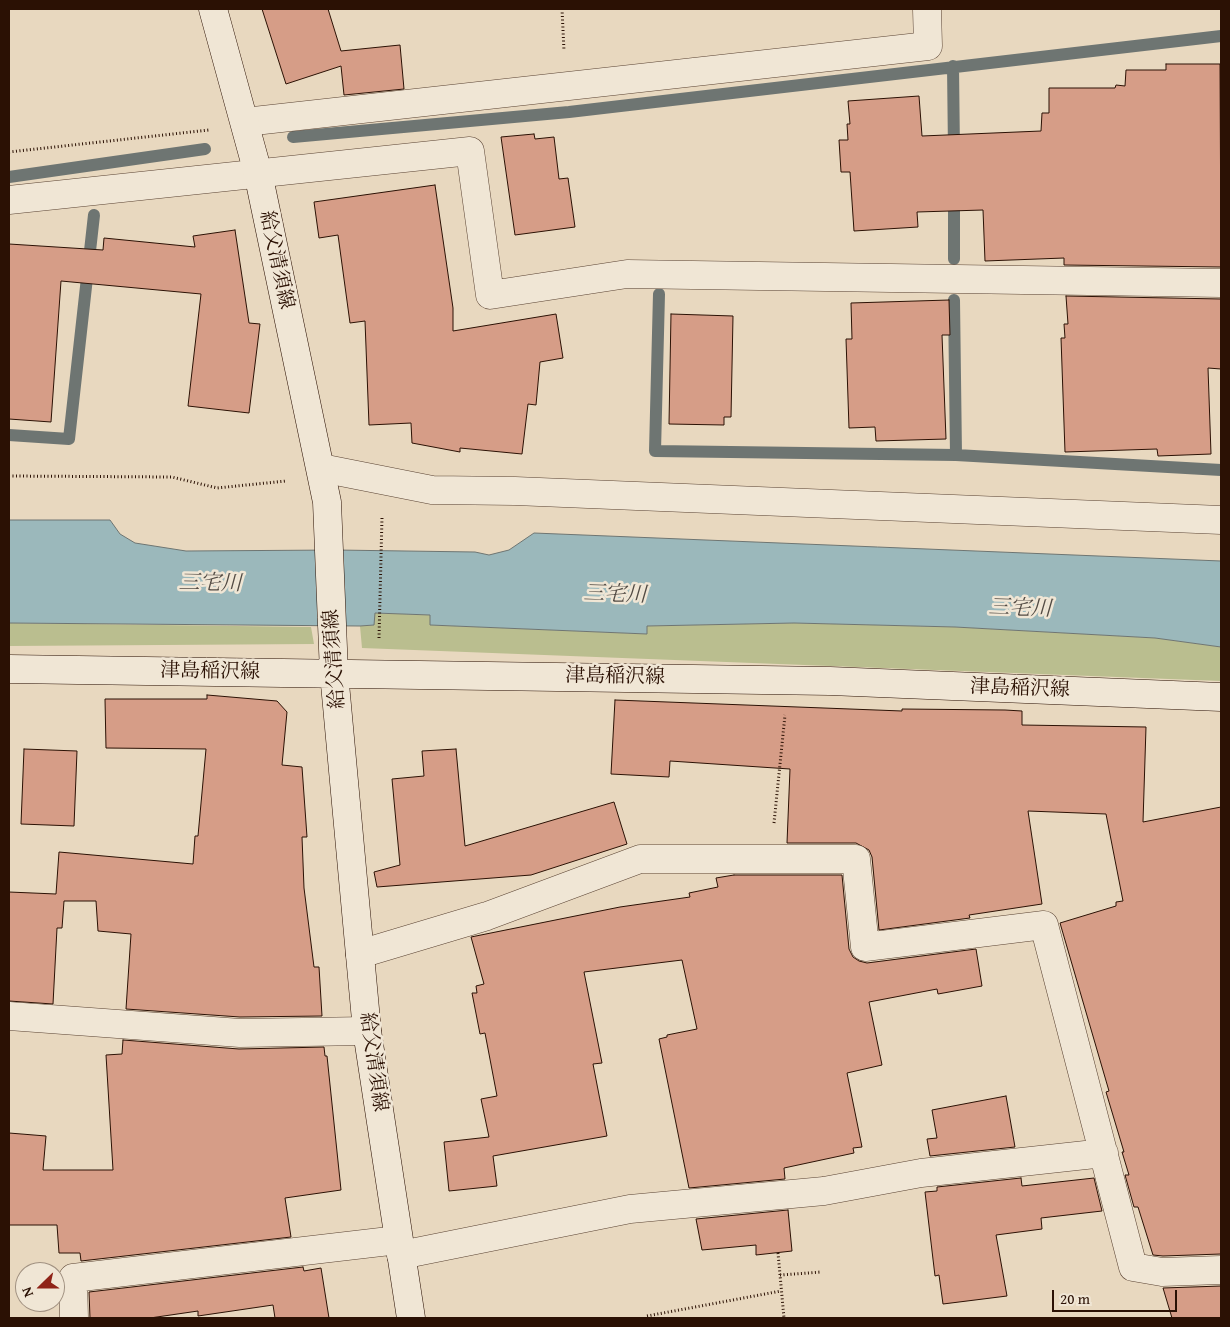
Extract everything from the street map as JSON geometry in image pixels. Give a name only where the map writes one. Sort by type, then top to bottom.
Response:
[{"type":"street","name":"給父清須線","points":[[213,9],[258,173],[323,482],[334,673],[367,1031],[411,1318]]},
{"type":"street","points":[[245,124],[565,85],[928,46],[927,9]]},
{"type":"street","points":[[9,200],[470,151],[490,295],[627,274],[1221,283]]},
{"type":"street","points":[[323,482],[432,490],[515,491],[1221,520]]},
{"type":"street","name":"津島稲沢線","points":[[9,669],[788,680],[1221,698]]},
{"type":"street","points":[[360,954],[487,916],[640,859],[856,859],[865,947],[1044,925],[1133,1267],[1162,1272],[1221,1270]]},
{"type":"street","points":[[9,1016],[240,1033],[367,1031]]},
{"type":"street","points":[[74,1318],[73,1278],[399,1247],[630,1209],[824,1191],[921,1173],[1104,1153]]},
{"type":"path","points":[[562,9],[565,85]]},
{"type":"path","points":[[9,152],[245,124]]},
{"type":"path","points":[[9,476],[172,477],[217,488],[323,482]]},
{"type":"path","points":[[379,642],[382,533]]},
{"type":"path","points":[[771,859],[788,680]]},
{"type":"path","points":[[778,1253],[784,1318]]},
{"type":"path","points":[[780,1274],[821,1272]]},
{"type":"path","points":[[647,1316],[781,1291]]},
{"type":"green space","points":[[374,613],[430,615],[431,625],[646,634],[647,626],[794,623],[955,627],[1155,638],[1221,647],[1221,681],[362,648],[360,626],[374,625]]},
{"type":"green space","points":[[9,623],[311,627],[314,644],[9,646]]},
{"type":"water","name":"三宅川","points":[[9,520],[110,520],[120,534],[135,543],[186,551],[336,550],[475,552],[489,555],[509,550],[534,533],[1221,561],[1221,647],[1155,638],[955,627],[794,623],[647,626],[647,634],[430,625],[430,615],[375,613],[374,625],[360,626],[9,623]]},
{"type":"building","points":[[262,9],[328,9],[341,51],[400,45],[404,89],[344,95],[341,66],[286,84]]},
{"type":"building","points":[[1166,64],[1220,64],[1221,267],[1064,265],[1064,258],[985,261],[983,210],[917,212],[918,227],[854,231],[850,172],[841,172],[839,140],[848,140],[847,124],[850,124],[848,101],[919,96],[922,136],[1041,131],[1042,113],[1049,113],[1049,88],[1115,88],[1116,85],[1125,86],[1126,70],[1166,70]]},
{"type":"building","points":[[534,134],[535,139],[554,137],[559,179],[568,178],[575,227],[515,235],[501,137]]},
{"type":"building","points":[[435,185],[453,308],[453,331],[556,314],[563,358],[540,362],[536,405],[528,404],[522,454],[460,448],[460,452],[412,443],[411,423],[369,425],[365,321],[350,323],[338,235],[319,238],[314,202]]},
{"type":"building","points":[[235,230],[249,323],[260,324],[249,413],[188,406],[201,294],[61,281],[51,422],[9,419],[9,244],[103,250],[104,238],[195,247],[193,236]]},
{"type":"building","points":[[1066,296],[1221,299],[1221,369],[1208,368],[1211,454],[1158,456],[1157,449],[1065,452],[1061,338],[1065,338],[1064,324],[1068,324]]},
{"type":"building","points":[[949,300],[950,335],[942,335],[946,439],[876,441],[875,427],[849,428],[846,339],[852,339],[851,303]]},
{"type":"building","points":[[671,314],[733,316],[731,417],[724,417],[724,425],[669,424]]},
{"type":"building","points":[[207,695],[277,701],[287,712],[282,765],[302,767],[307,837],[302,837],[304,888],[314,967],[319,967],[322,1016],[240,1017],[126,1009],[131,934],[98,931],[96,901],[64,901],[62,928],[57,928],[53,1004],[9,1001],[9,892],[56,894],[59,852],[193,864],[195,836],[198,836],[206,749],[106,748],[105,699],[207,699]]},
{"type":"building","points":[[615,700],[902,711],[902,709],[1005,710],[1022,711],[1022,725],[1146,727],[1143,822],[1221,807],[1221,1254],[1153,1255],[1138,1207],[1134,1207],[1125,1175],[1129,1175],[1106,1092],[1109,1091],[1060,923],[1116,906],[1116,902],[1123,901],[1106,814],[1028,811],[1042,904],[969,915],[970,918],[879,930],[872,857],[869,850],[856,843],[787,843],[790,769],[670,761],[669,777],[611,774]]},
{"type":"building","points":[[24,749],[77,751],[74,826],[21,824]]},
{"type":"building","points":[[456,749],[465,846],[614,802],[627,844],[531,875],[377,887],[374,872],[400,865],[392,779],[424,776],[422,751]]},
{"type":"building","points":[[734,875],[842,875],[849,949],[853,957],[859,961],[867,963],[976,949],[982,986],[938,994],[937,989],[869,1002],[882,1065],[847,1073],[862,1147],[853,1148],[854,1153],[784,1168],[785,1179],[689,1188],[659,1039],[667,1037],[667,1035],[697,1029],[682,960],[584,972],[602,1063],[593,1064],[607,1136],[493,1156],[497,1186],[449,1191],[444,1142],[489,1137],[481,1099],[497,1096],[485,1033],[480,1034],[472,993],[477,993],[476,986],[484,984],[471,937],[620,907],[690,897],[689,893],[718,887],[716,878]]},
{"type":"building","points":[[123,1040],[239,1049],[324,1047],[325,1056],[327,1056],[341,1190],[285,1198],[291,1237],[81,1261],[80,1253],[59,1253],[57,1225],[9,1225],[9,1133],[46,1136],[43,1170],[113,1170],[106,1055],[122,1054]]},
{"type":"building","points":[[1006,1096],[1015,1147],[930,1156],[927,1139],[937,1138],[932,1110]]},
{"type":"building","points":[[1021,1178],[1022,1186],[1094,1178],[1102,1211],[1041,1218],[1042,1229],[996,1235],[1007,1296],[943,1304],[939,1275],[935,1276],[925,1192],[937,1191],[937,1187]]},
{"type":"building","points":[[788,1210],[792,1251],[756,1255],[756,1245],[702,1250],[696,1219]]},
{"type":"building","points":[[303,1267],[304,1271],[321,1268],[329,1318],[275,1318],[273,1305],[198,1316],[198,1311],[150,1318],[90,1318],[89,1292]]},
{"type":"building","points":[[1221,1286],[1221,1318],[1172,1318],[1163,1288]]},
{"type":"waterway","points":[[293,137],[569,112],[1221,36]]},
{"type":"waterway","points":[[953,66],[954,152]]},
{"type":"waterway","points":[[9,177],[205,149]]},
{"type":"waterway","points":[[954,194],[954,259]]},
{"type":"waterway","points":[[9,435],[69,439],[94,215]]},
{"type":"waterway","points":[[659,294],[655,451],[956,455],[1221,470]]},
{"type":"waterway","points":[[954,300],[956,455]]}]
